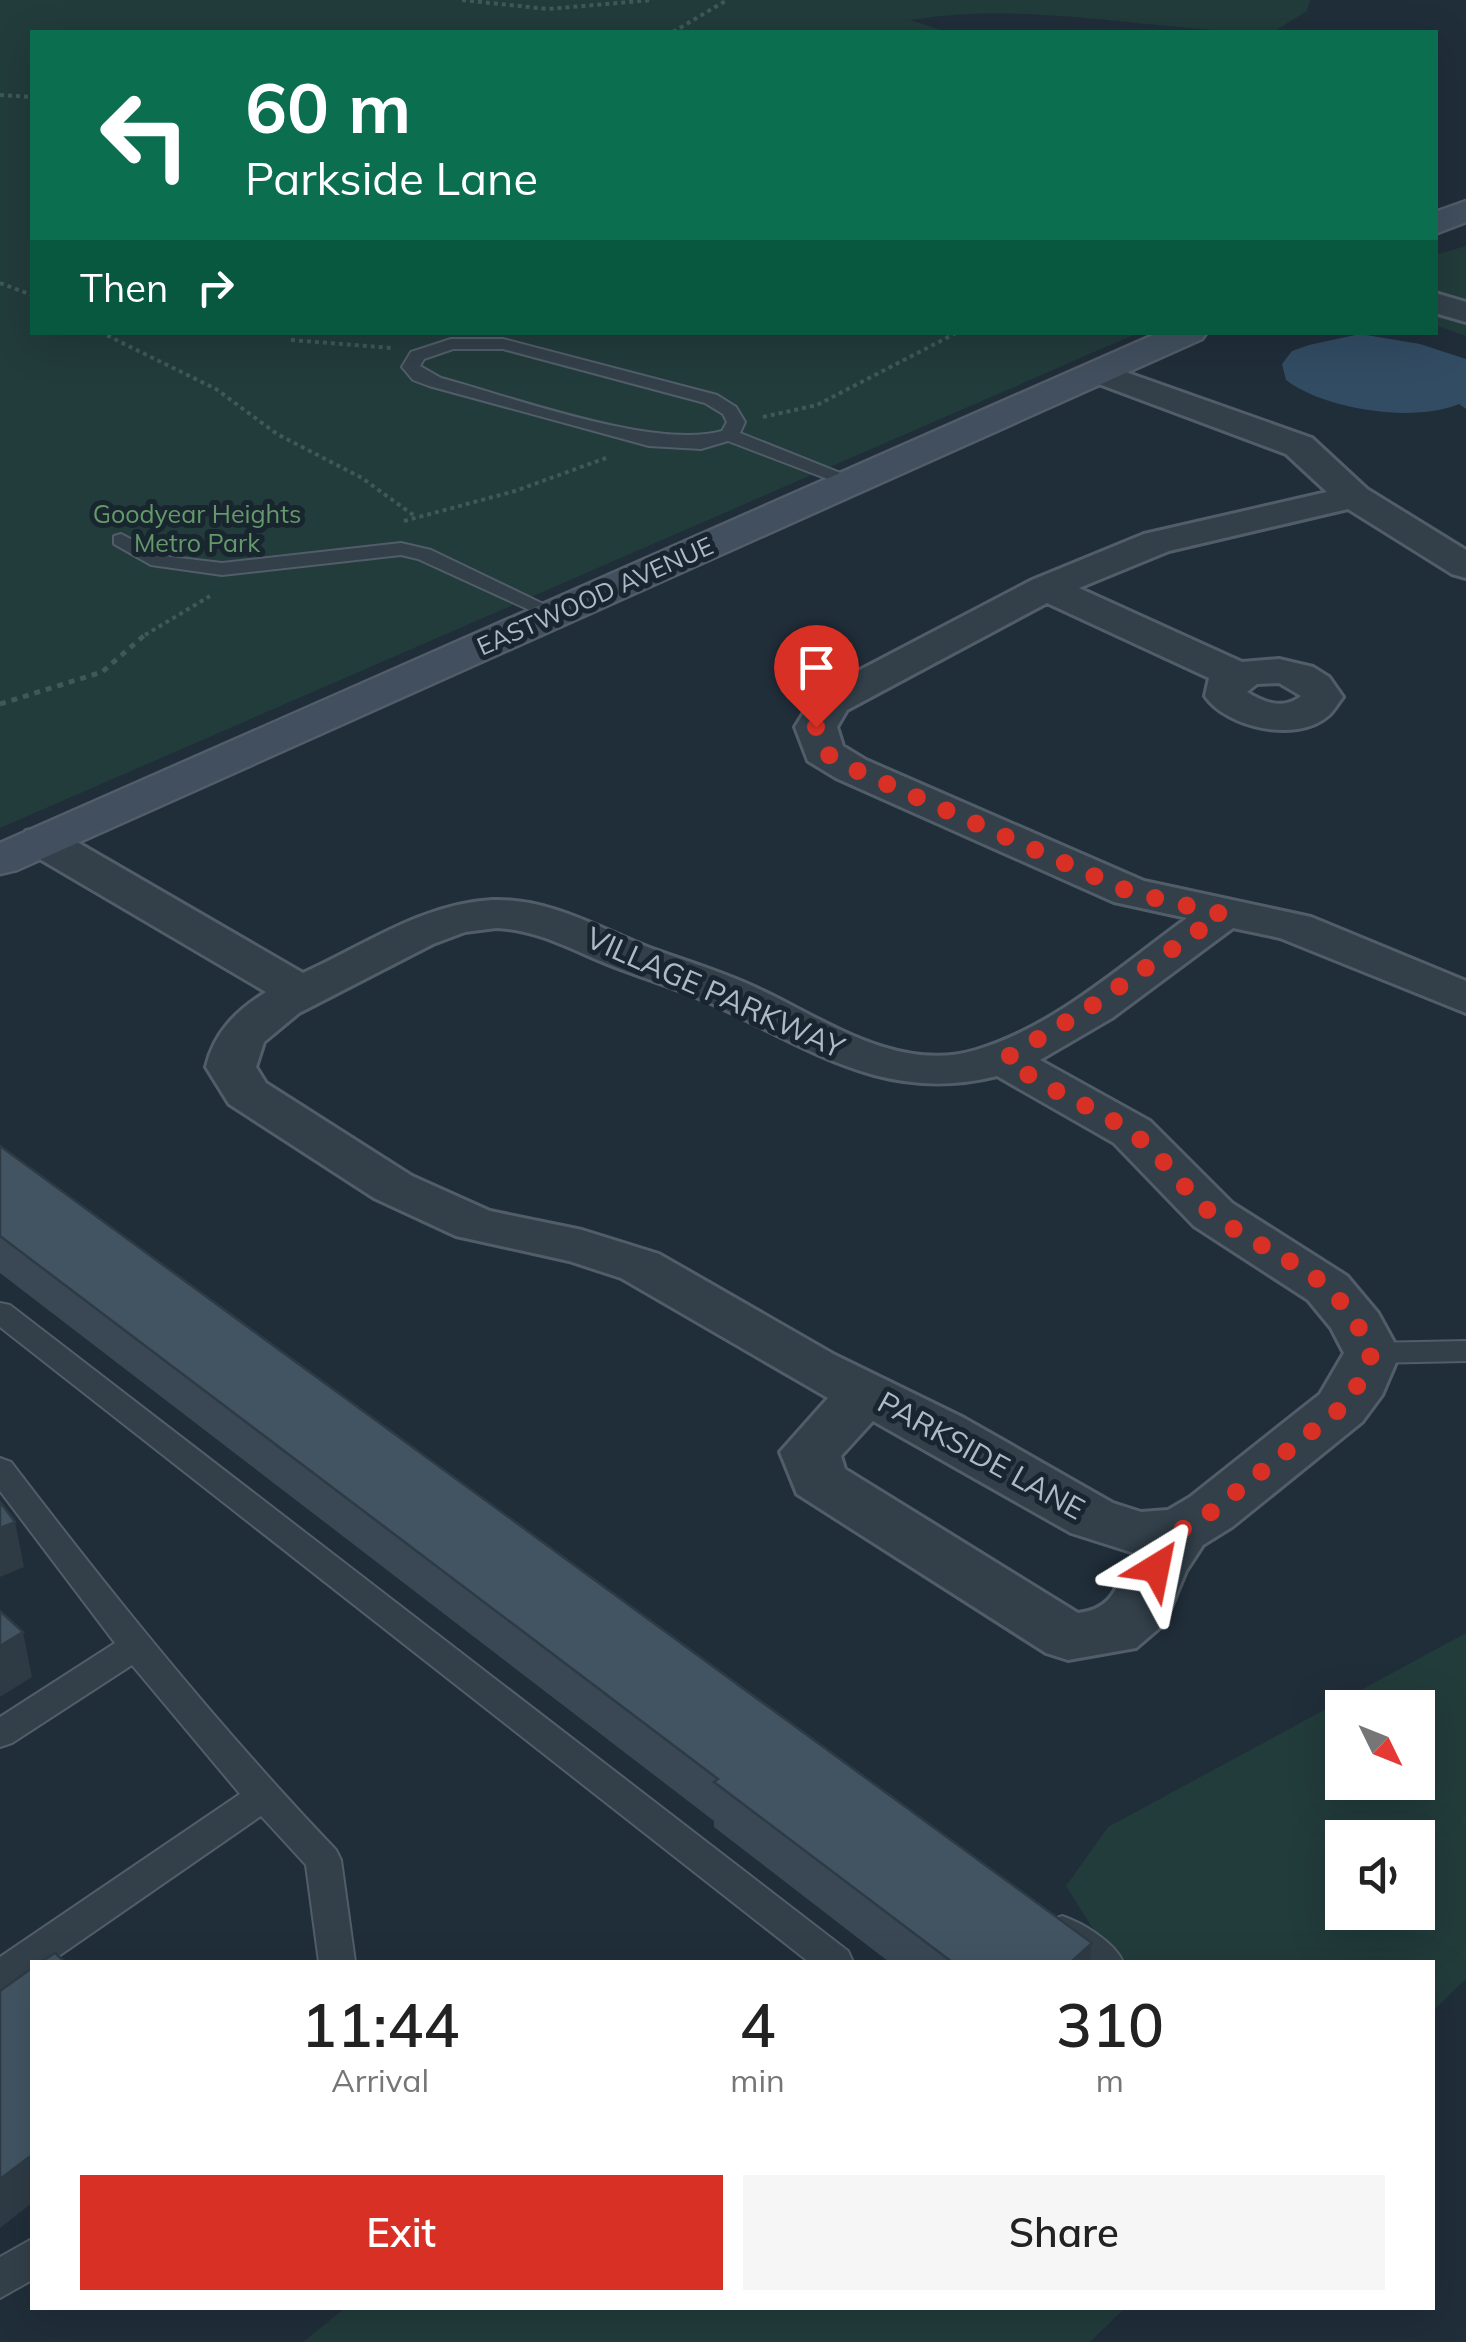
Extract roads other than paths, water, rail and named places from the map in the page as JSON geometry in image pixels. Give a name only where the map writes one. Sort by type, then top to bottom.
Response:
[{"type":"street","points":[[1438,223],[1466,210]]},
{"type":"street","points":[[1438,304],[1466,312]]},
{"type":"street","name":"EASTWOOD AVENUE","points":[[0,860],[1183,335]]},
{"type":"street","points":[[1081,381],[1185,402],[1275,434],[1322,460],[1348,492]]},
{"type":"street","points":[[1081,381],[1148,420],[1348,492],[1466,566]]},
{"type":"street","points":[[1148,420],[1185,402]]},
{"type":"street","points":[[1205,440],[1243,423]]},
{"type":"street","points":[[1348,492],[1157,542],[1046,588],[830,702],[816,727],[824,752],[869,777],[1130,892],[1294,927],[1466,998]]},
{"type":"street","points":[[1046,588],[1241,676]]},
{"type":"street","points":[[42,841],[301,992]]},
{"type":"street","name":"VILLAGE PARKWAY","points":[[301,992],[450,921],[510,914],[570,927],[622,953],[703,982],[845,1054],[868,1061],[958,1069],[1006,1058],[1086,1010],[1222,914]]},
{"type":"street","name":"PARKSIDE LANE","points":[[301,992],[259,1019],[239,1041],[232,1067],[247,1093],[394,1187],[474,1224],[598,1251],[640,1266],[1092,1518],[1142,1533],[1181,1530]]},
{"type":"street","points":[[866,1393],[810,1452],[818,1480],[1068,1637],[1114,1632],[1142,1608],[1156,1568],[1181,1530],[1211,1512],[1341,1408],[1353,1395],[1372,1353],[1354,1315],[1330,1287],[1224,1223],[1132,1132],[1030,1078],[1006,1058]]},
{"type":"lane","points":[[732,429],[730,411],[711,400],[503,344],[451,344],[423,353],[411,367],[419,376],[650,440],[701,443],[732,429],[853,482]]},
{"type":"lane","points":[[121,540],[158,561],[222,569],[401,549],[424,554],[554,614]]},
{"type":"lane","points":[[0,1312],[833,1960]]},
{"type":"lane","points":[[1372,1353],[1466,1351]]},
{"type":"lane","points":[[0,1469],[136,1646],[323,1860],[338,1960]]},
{"type":"lane","points":[[0,1734],[136,1646]]},
{"type":"lane","points":[[0,1977],[264,1796]]},
{"type":"lane","points":[[1041,1916],[1102,1960]]},
{"type":"lane","points":[[0,2280],[30,2258]]},
{"type":"water","points":[[1366,335],[1420,344],[1466,359],[1466,409],[1459,404],[1440,410],[1395,413],[1323,399],[1286,380],[1282,364],[1292,351]]},
{"type":"park label","name":"Goodyear Heights Metro Park","points":[[197,528]]}]
